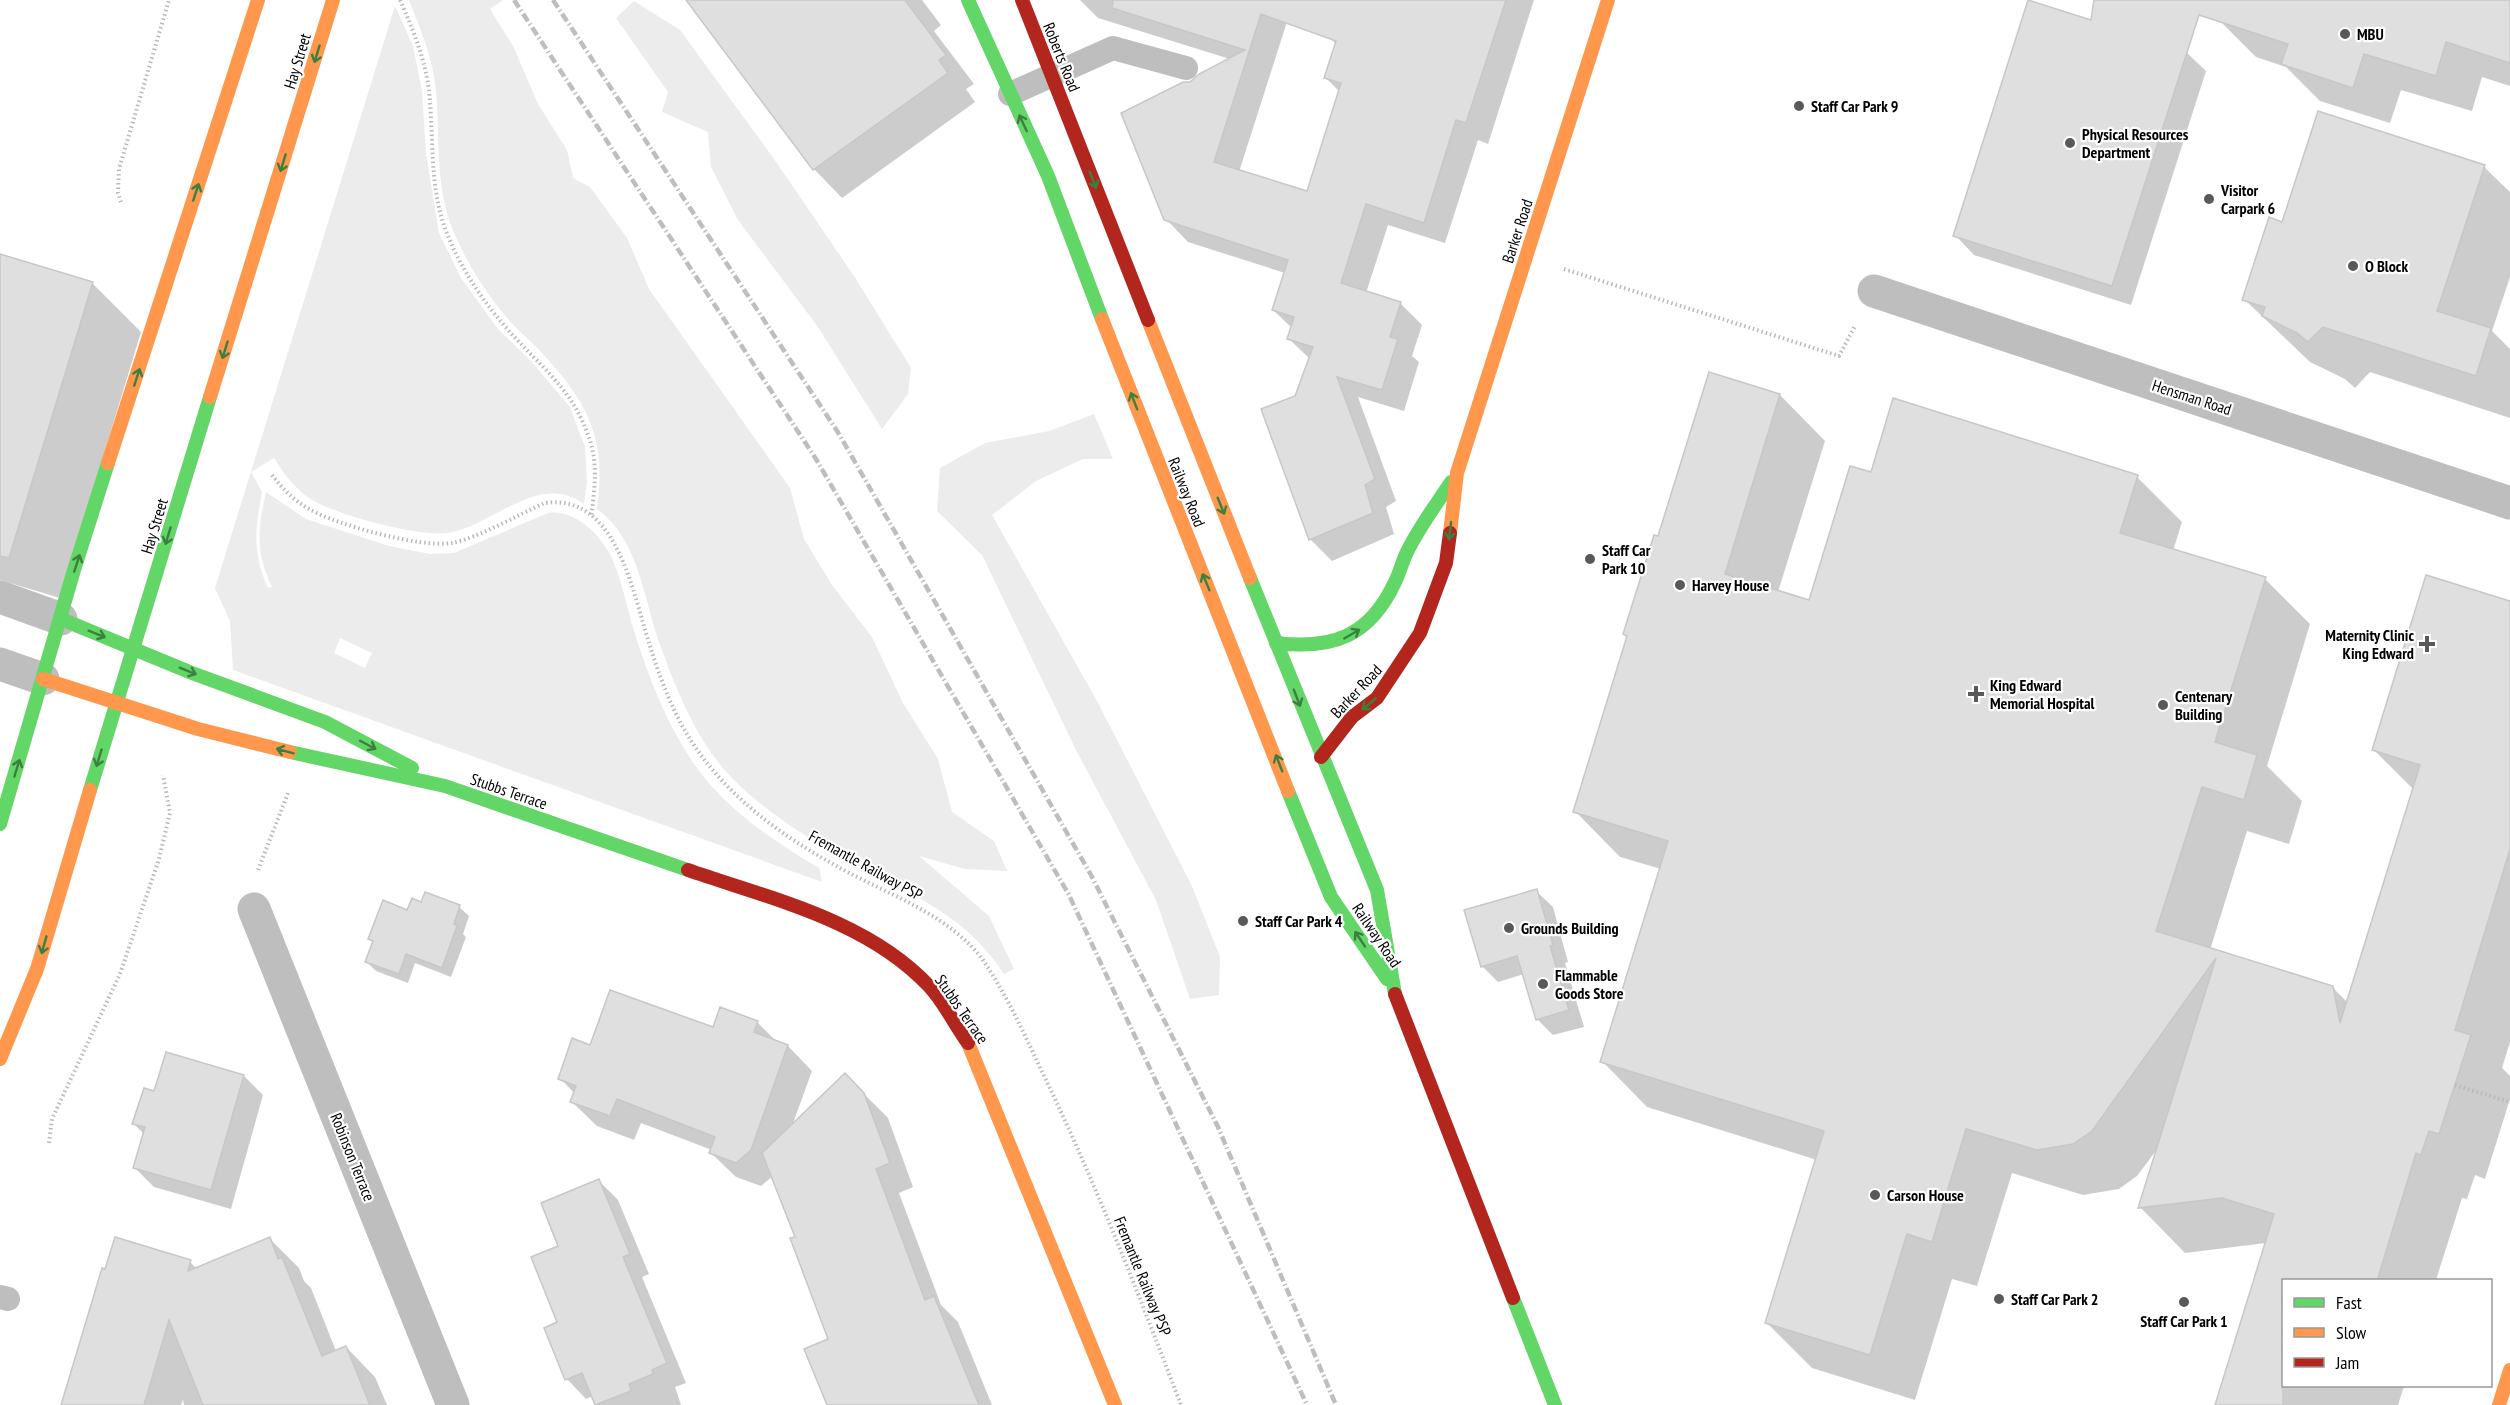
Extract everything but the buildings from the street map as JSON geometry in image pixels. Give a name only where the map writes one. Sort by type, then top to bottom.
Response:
[{"type":"main road","points":[[0,824],[61,619],[258,0]]},
{"type":"main road","name":"Hay Street","points":[[0,1059],[37,969],[116,702],[333,0]]},
{"type":"main road","name":"Railway Road","points":[[968,0],[1048,176],[1159,468],[1331,897],[1393,988]]},
{"type":"main road","name":"Roberts Road","points":[[1022,0],[1071,126]]},
{"type":"main road","name":"Barker Road","points":[[1321,757],[1352,717],[1384,689],[1420,633],[1446,562],[1456,473],[1608,0]]},
{"type":"main road","name":"Railway Road","points":[[1071,126],[1321,757],[1377,890],[1393,988],[1555,1405]]},
{"type":"main road","name":"Barker Road","points":[[1276,643],[1300,647],[1326,646],[1364,627],[1377,613],[1394,583],[1407,552],[1456,473]]},
{"type":"main road","name":"Stubbs Terrace","points":[[61,619],[325,722],[445,786]]},
{"type":"main road","name":"Stubbs Terrace","points":[[43,679],[198,729],[304,756],[445,786],[831,920],[883,946],[930,987],[973,1051],[1115,1405]]},
{"type":"main road","points":[[2499,1405],[2510,1370]]},
{"type":"street","name":"Hensman Road","points":[[1874,291],[2510,503]]},
{"type":"street","points":[[0,597],[61,619]]},
{"type":"street","points":[[0,664],[43,679]]},
{"type":"street","name":"Robinson Terrace","points":[[254,909],[453,1405]]},
{"type":"lane","points":[[1010,94],[1113,48],[1186,68]]},
{"type":"path","points":[[121,202],[117,193],[118,169],[169,0]]},
{"type":"path","points":[[400,0],[419,44],[429,90],[437,191],[445,230],[467,275],[504,325],[576,403],[592,446],[595,481],[591,518]]},
{"type":"path","points":[[1526,257],[1839,356],[1874,291]]},
{"type":"path","name":"Fremantle Railway PSP","points":[[272,475],[283,489],[311,510],[392,537],[431,544],[452,543],[545,503],[564,502],[591,518],[607,533],[623,558],[650,646],[688,736],[724,785],[764,818],[831,863],[929,914],[952,929],[981,959],[1013,1011],[1076,1141],[1181,1405]]},
{"type":"path","points":[[49,1143],[52,1119],[120,974],[159,859],[170,813],[163,775]]},
{"type":"path","points":[[254,909],[258,869],[288,793]]},
{"type":"path","points":[[2455,1085],[2510,1102]]},
{"type":"shaded area","points":[[409,0],[503,0],[490,9],[514,48],[538,104],[567,150],[573,178],[590,187],[627,238],[649,289],[790,488],[804,539],[832,585],[872,637],[903,703],[938,759],[952,812],[994,841],[1007,871],[965,869],[919,856],[989,916],[1014,969],[1004,974],[969,933],[950,917],[907,891],[837,855],[781,819],[731,777],[707,747],[672,678],[631,553],[622,536],[597,509],[599,462],[596,441],[582,405],[557,370],[512,323],[492,298],[470,265],[453,230],[443,197],[432,68]]},
{"type":"shaded area","points":[[634,1],[680,30],[774,159],[854,276],[911,368],[908,394],[882,429],[818,327],[738,220],[711,167],[708,132],[662,112],[668,92],[616,18]]},
{"type":"shaded area","points":[[395,6],[413,46],[422,91],[426,153],[439,233],[461,278],[498,329],[530,360],[570,407],[585,447],[587,481],[584,504],[567,495],[550,493],[516,503],[465,528],[448,533],[419,532],[361,519],[314,501],[296,487],[274,458],[251,472],[262,492],[256,541],[259,563],[268,588],[272,587],[263,562],[260,540],[266,492],[306,519],[389,546],[430,554],[454,553],[548,513],[566,514],[582,522],[596,535],[612,558],[653,686],[688,755],[711,786],[739,813],[786,848],[819,868],[822,882],[233,670],[230,621],[215,588]],"holes":[[[340,638],[372,653],[365,668],[334,653]]]},
{"type":"shaded area","points":[[1094,414],[1113,459],[1083,459],[1036,481],[992,515],[1097,701],[1192,886],[1220,957],[1219,995],[1190,999],[1156,900],[1077,752],[982,555],[937,511],[940,468],[985,443],[1049,431]]},
{"type":"railway","points":[[514,0],[816,459],[1069,895],[1307,1405]]},
{"type":"railway","points":[[553,0],[839,434],[1091,875],[1218,1127],[1336,1405]]},
{"type":"traffic: fast","points":[[968,0],[1048,176],[1102,319]]},
{"type":"traffic: fast","points":[[90,790],[210,397]]},
{"type":"traffic: fast","points":[[0,824],[74,570],[108,463]]},
{"type":"traffic: fast","points":[[1276,643],[1296,645],[1332,641],[1361,627],[1385,600],[1422,525],[1451,482]]},
{"type":"traffic: fast","points":[[1250,578],[1377,890],[1395,994]]},
{"type":"traffic: fast","points":[[61,619],[192,673],[325,722],[412,768]]},
{"type":"traffic: fast","points":[[290,752],[445,786],[688,870]]},
{"type":"traffic: fast","points":[[1288,791],[1331,897],[1387,979]]},
{"type":"traffic: fast","points":[[1513,1298],[1555,1405]]},
{"type":"traffic: slow","points":[[108,463],[258,0]]},
{"type":"traffic: slow","points":[[210,397],[333,0]]},
{"type":"traffic: slow","points":[[1450,533],[1457,473],[1608,0]]},
{"type":"traffic: slow","points":[[1102,319],[1288,791]]},
{"type":"traffic: slow","points":[[1148,320],[1250,578]]},
{"type":"traffic: slow","points":[[43,679],[198,729],[290,752]]},
{"type":"traffic: slow","points":[[0,1059],[37,969],[90,790]]},
{"type":"traffic: slow","points":[[968,1043],[1115,1405]]},
{"type":"traffic: slow","points":[[2499,1405],[2510,1370]]},
{"type":"traffic: jam","points":[[1022,0],[1148,320]]},
{"type":"traffic: jam","points":[[1321,757],[1352,717],[1377,698],[1420,633],[1446,563],[1450,533]]},
{"type":"traffic: jam","points":[[688,870],[816,914],[877,944],[904,963],[929,986],[968,1043]]},
{"type":"traffic: jam","points":[[1395,994],[1513,1298]]},
{"type":"place","name":"MBU","points":[[2345,34]]},
{"type":"place","name":"Staff Car Park 9","points":[[1799,106]]},
{"type":"place","name":"Physical Resources Department","points":[[2070,143]]},
{"type":"place","name":"Visitor Carpark 6","points":[[2209,199]]},
{"type":"place","name":"O Block","points":[[2353,266]]},
{"type":"place","name":"Staff Car Park 10","points":[[1590,559]]},
{"type":"place","name":"Harvey House","points":[[1680,585]]},
{"type":"place","name":"Maternity Clinic King Edward","points":[[2427,644]]},
{"type":"place","name":"King Edward Memorial Hospital","points":[[1976,694]]},
{"type":"place","name":"Centenary Building","points":[[2163,705]]},
{"type":"place","name":"Staff Car Park 4","points":[[1243,921]]},
{"type":"place","name":"Grounds Building","points":[[1509,928]]},
{"type":"place","name":"Flammable Goods Store","points":[[1543,984]]},
{"type":"place","name":"Carson House","points":[[1875,1195]]},
{"type":"place","name":"Staff Car Park 2","points":[[1999,1299]]},
{"type":"place","name":"Staff Car Park 1","points":[[2184,1302]]}]
